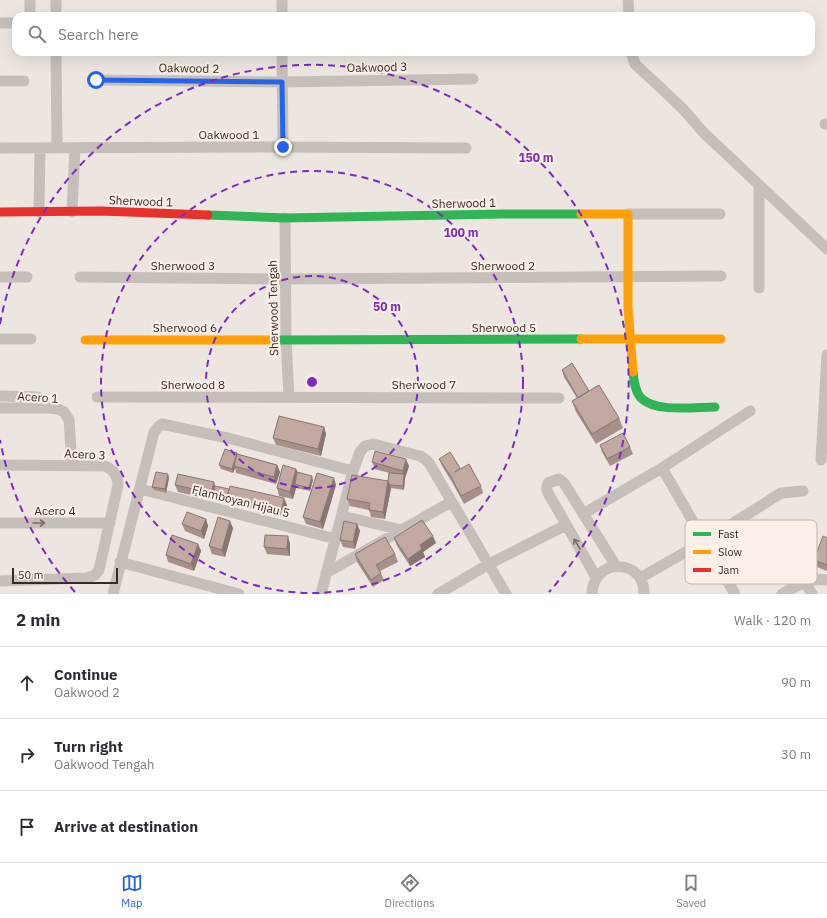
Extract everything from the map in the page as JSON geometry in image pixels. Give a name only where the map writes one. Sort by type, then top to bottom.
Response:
[{"type":"street","points":[[30,0],[30,12]]},
{"type":"street","points":[[56,0],[56,12]]},
{"type":"street","points":[[282,0],[282,12]]},
{"type":"street","points":[[628,0],[629,12]]},
{"type":"street","points":[[0,23],[12,23]]},
{"type":"street","points":[[56,56],[57,148]]},
{"type":"street","points":[[282,56],[283,147]]},
{"type":"street","points":[[632,56],[635,64],[684,110],[703,132],[827,249]]},
{"type":"street","name":"Oakwood 3","points":[[282,82],[473,79]]},
{"type":"street","name":"Oakwood 2","points":[[96,80],[282,82]]},
{"type":"street","points":[[0,81],[24,81]]},
{"type":"street","name":"Oakwood 1","points":[[0,148],[466,148]]},
{"type":"street","points":[[39,212],[40,148]]},
{"type":"street","points":[[72,212],[75,148]]},
{"type":"street","points":[[759,185],[759,288]]},
{"type":"street","name":"Sherwood 1","points":[[0,212],[109,212],[284,218],[503,214],[628,214]]},
{"type":"street","points":[[715,407],[660,407],[641,398],[634,386],[629,338],[628,214],[720,214]]},
{"type":"street","name":"Sherwood Tengah","points":[[284,218],[286,339],[289,397]]},
{"type":"street","name":"Sherwood 2","points":[[285,278],[720,276]]},
{"type":"street","points":[[0,277],[27,277]]},
{"type":"street","name":"Sherwood 3","points":[[80,277],[285,278]]},
{"type":"street","points":[[0,339],[31,339]]},
{"type":"street","name":"Sherwood 5","points":[[286,339],[722,339]]},
{"type":"street","name":"Sherwood 6","points":[[85,340],[286,339]]},
{"type":"street","points":[[821,460],[827,355]]},
{"type":"street","points":[[0,396],[38,396]]},
{"type":"street","name":"Sherwood 8","points":[[97,396],[289,397]]},
{"type":"street","name":"Sherwood 7","points":[[289,397],[559,398]]},
{"type":"street","name":"Acero 1","points":[[0,408],[58,409],[64,412],[69,420],[72,465]]},
{"type":"street","points":[[583,514],[662,468],[750,412]]},
{"type":"street","points":[[113,594],[154,432],[162,424],[232,439],[353,471]]},
{"type":"street","points":[[321,594],[353,471],[360,452],[365,446],[373,444],[420,456],[429,463],[506,594]]},
{"type":"street","name":"Acero 3","points":[[0,465],[105,466],[112,469],[117,476],[118,485],[110,523]]},
{"type":"street","points":[[662,468],[693,520]]},
{"type":"street","points":[[596,577],[547,491],[548,483],[553,480],[562,480],[616,566]]},
{"type":"street","name":"Flamboyan Hijau 5","points":[[140,489],[336,539]]},
{"type":"street","points":[[738,520],[781,493],[803,491]]},
{"type":"street","points":[[326,573],[451,502]]},
{"type":"street","points":[[342,516],[402,530]]},
{"type":"street","name":"Acero 4","points":[[0,523],[110,523]]},
{"type":"street","points":[[0,581],[87,578],[95,575],[99,570],[110,523]]},
{"type":"street","points":[[438,594],[489,564],[566,525]]},
{"type":"street","points":[[640,578],[685,552]]},
{"type":"street","points":[[120,562],[239,594]]},
{"type":"street","points":[[592,594],[592,587],[596,577],[605,570],[616,566],[625,567],[634,571],[640,578],[644,588],[644,594]]},
{"type":"street","points":[[817,579],[827,580]]},
{"type":"street","points":[[729,584],[735,594]]},
{"type":"street","points":[[782,594],[799,584]]},
{"type":"street","points":[[806,584],[812,594]]},
{"type":"building","points":[[572,363],[589,391],[578,398],[562,370]]},
{"type":"building","points":[[599,385],[619,418],[592,434],[572,401]]},
{"type":"building","points":[[279,416],[324,427],[318,449],[273,438]]},
{"type":"building","points":[[623,433],[630,447],[607,459],[600,445]]},
{"type":"building","points":[[225,449],[237,453],[232,469],[219,465]]},
{"type":"building","points":[[375,451],[406,459],[403,471],[372,462]]},
{"type":"building","points":[[450,452],[460,468],[455,472],[469,464],[481,486],[461,496],[450,475],[439,459]]},
{"type":"building","points":[[237,454],[277,465],[274,477],[234,466]]},
{"type":"building","points":[[283,465],[296,469],[290,492],[277,488]]},
{"type":"building","points":[[156,472],[168,474],[165,489],[152,487]]},
{"type":"building","points":[[297,472],[312,476],[309,488],[295,484]]},
{"type":"building","points":[[317,473],[334,478],[320,522],[303,517]]},
{"type":"building","points":[[389,473],[404,474],[403,486],[390,485],[388,481]]},
{"type":"building","points":[[178,474],[214,482],[211,493],[175,485]]},
{"type":"building","points":[[352,475],[388,481],[383,512],[369,510],[370,503],[347,499]]},
{"type":"building","points":[[215,486],[229,489],[227,497],[228,501],[212,497]]},
{"type":"building","points":[[230,486],[284,498],[282,509],[227,497]]},
{"type":"building","points":[[187,512],[206,519],[201,531],[182,524]]},
{"type":"building","points":[[218,517],[230,521],[222,550],[209,546]]},
{"type":"building","points":[[422,520],[433,536],[420,545],[422,549],[408,559],[394,538]]},
{"type":"building","points":[[344,521],[357,524],[353,542],[340,540]]},
{"type":"building","points":[[172,535],[198,544],[191,564],[166,555]]},
{"type":"building","points":[[265,535],[288,536],[287,549],[264,547]]},
{"type":"building","points":[[823,536],[827,538],[827,565],[817,561],[817,552]]},
{"type":"building","points":[[385,537],[395,554],[376,565],[381,573],[371,580],[355,554]]},
{"type":"traffic: fast","points":[[208,215],[285,218],[581,214]]},
{"type":"traffic: fast","points":[[272,340],[581,339]]},
{"type":"traffic: fast","points":[[633,372],[637,393],[648,403],[656,406],[676,408],[715,407]]},
{"type":"traffic: slow","points":[[581,214],[628,214],[628,308],[633,372]]},
{"type":"traffic: slow","points":[[581,339],[721,339]]},
{"type":"traffic: slow","points":[[85,340],[272,340]]},
{"type":"traffic: jam","points":[[0,212],[101,211],[208,215]]},
{"type":"route","points":[[96,80],[282,82],[283,147]]}]
